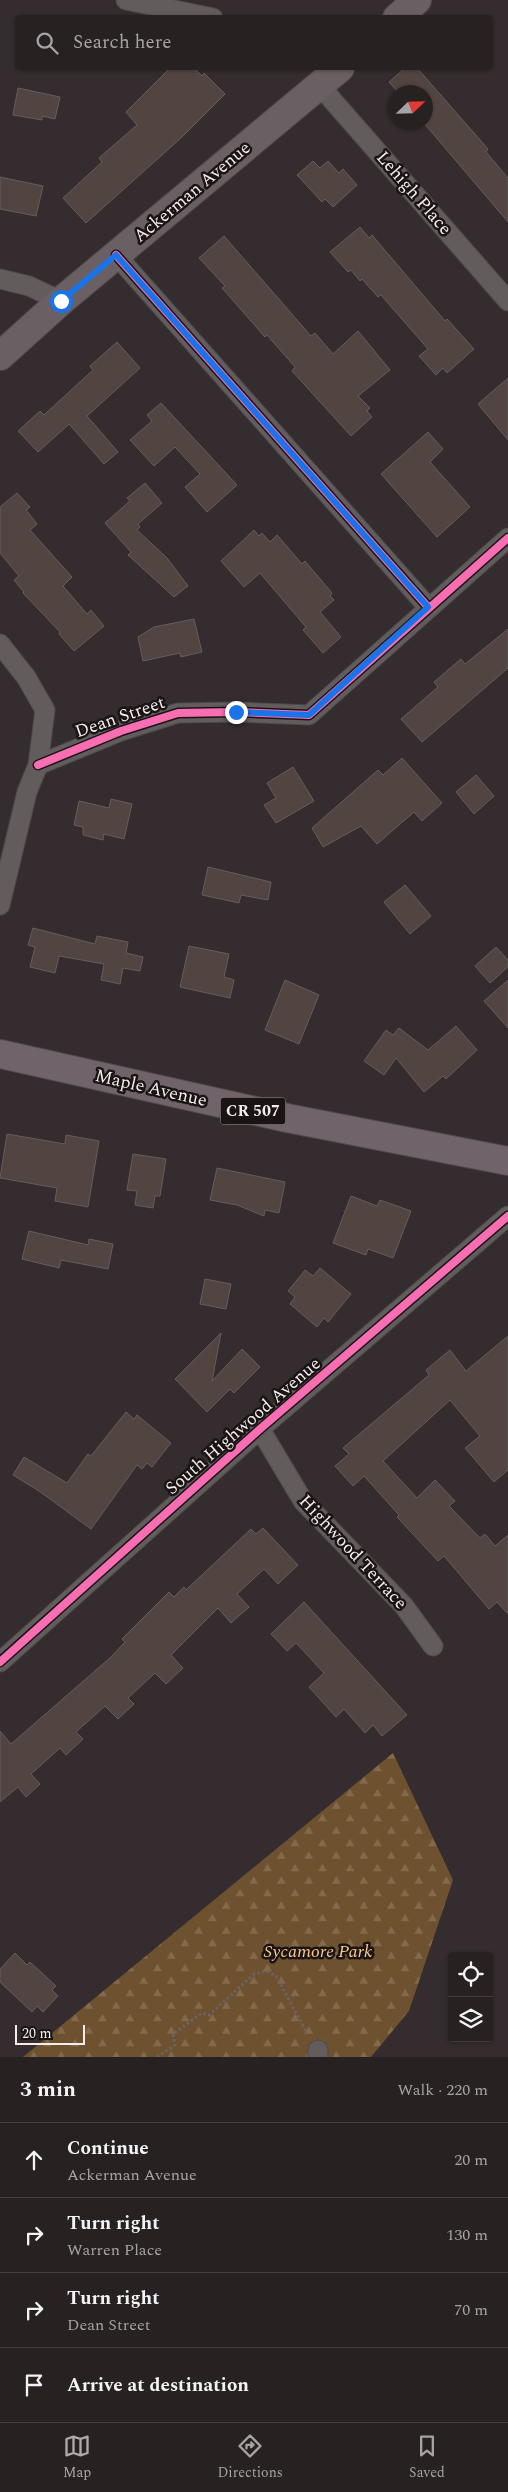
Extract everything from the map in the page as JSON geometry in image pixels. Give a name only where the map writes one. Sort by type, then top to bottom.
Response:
[{"type":"main road","name":"Maple Avenue","points":[[0,1054],[287,1118],[508,1161]]},
{"type":"street","points":[[126,0],[198,15]]},
{"type":"street","points":[[400,15],[417,0]]},
{"type":"street","name":"Ackerman Avenue","points":[[0,356],[61,301],[338,70]]},
{"type":"street","name":"Lehigh Place","points":[[320,86],[508,301]]},
{"type":"street","points":[[116,255],[428,607]]},
{"type":"street","points":[[0,279],[29,286],[61,301]]},
{"type":"street","name":"Dean Street","points":[[38,765],[121,731],[178,713],[236,712],[309,715],[428,607],[508,538]]},
{"type":"street","points":[[0,644],[26,677],[45,710],[38,765],[27,792],[0,905]]},
{"type":"street","name":"South Highwood Avenue","points":[[0,1662],[260,1429],[508,1216]]},
{"type":"street","name":"Highwood Terrace","points":[[260,1429],[303,1502],[404,1606],[433,1646]]},
{"type":"path","points":[[157,2057],[175,2044],[173,2034],[202,2013],[209,2015],[254,1974],[266,1971],[276,1976],[318,2054]]},
{"type":"green space","name":"Sycamore Park","points":[[393,1753],[453,1880],[409,2011],[371,2057],[23,2057]]},
{"type":"building","points":[[168,70],[196,70],[202,76],[204,73],[225,94],[182,137],[86,223],[63,198],[102,162],[99,158],[137,125],[126,112]]},
{"type":"building","points":[[403,70],[419,70],[432,85],[392,85],[389,82]]},
{"type":"building","points":[[433,86],[488,149],[486,152],[508,178],[508,222],[430,130],[433,130]]},
{"type":"building","points":[[18,88],[60,97],[55,119],[42,116],[42,120],[13,115]]},
{"type":"building","points":[[313,161],[320,168],[328,161],[339,173],[343,169],[357,185],[333,207],[325,199],[322,202],[297,175]]},
{"type":"building","points":[[0,177],[43,186],[36,216],[0,209]]},
{"type":"building","points":[[360,227],[369,238],[372,235],[445,321],[447,319],[474,349],[447,373],[443,368],[436,375],[419,356],[428,349],[381,295],[378,297],[351,270],[348,272],[330,252]]},
{"type":"building","points":[[224,236],[311,336],[315,333],[333,354],[358,331],[390,370],[358,396],[370,408],[367,411],[372,417],[351,436],[292,371],[295,367],[267,335],[265,337],[222,288],[225,286],[199,258]]},
{"type":"building","points":[[117,342],[140,368],[87,416],[118,452],[104,464],[69,424],[38,452],[18,431],[40,411],[44,415],[93,370],[90,366]]},
{"type":"building","points":[[508,378],[508,440],[478,404]]},
{"type":"building","points":[[161,403],[237,485],[207,512],[185,487],[200,474],[175,447],[154,466],[130,440],[152,421],[147,415]]},
{"type":"building","points":[[428,432],[443,449],[430,462],[470,507],[437,537],[381,474]]},
{"type":"building","points":[[145,483],[162,503],[138,524],[140,527],[137,530],[167,558],[188,586],[174,597],[128,555],[131,552],[105,523],[130,501],[127,498]]},
{"type":"building","points":[[17,493],[30,507],[26,510],[37,524],[30,530],[72,577],[63,586],[87,614],[91,610],[104,626],[74,651],[59,634],[60,632],[23,593],[14,580],[19,576],[0,553],[0,507]]},
{"type":"building","points":[[254,530],[259,536],[262,533],[270,542],[277,535],[302,564],[305,561],[332,593],[330,596],[334,600],[320,612],[341,637],[323,653],[303,630],[306,627],[260,573],[244,587],[221,561]]},
{"type":"building","points":[[194,619],[202,652],[181,657],[180,653],[143,661],[138,637],[154,627]]},
{"type":"building","points":[[508,629],[508,668],[422,742],[401,719],[438,687],[434,682],[461,659],[465,664]]},
{"type":"building","points":[[402,758],[442,803],[422,821],[414,812],[377,844],[361,826],[323,847],[312,828],[378,770],[383,775]]},
{"type":"building","points":[[293,767],[314,801],[276,823],[264,805],[276,798],[267,783]]},
{"type":"building","points":[[476,775],[494,796],[474,814],[456,792]]},
{"type":"building","points":[[111,799],[132,804],[124,839],[104,834],[103,840],[83,835],[83,827],[74,825],[79,801],[109,808]]},
{"type":"building","points":[[208,867],[271,882],[268,900],[241,895],[239,903],[202,895]]},
{"type":"building","points":[[405,885],[431,916],[410,934],[384,902]]},
{"type":"building","points":[[33,928],[95,944],[97,936],[128,942],[126,953],[143,957],[140,971],[123,968],[120,984],[101,980],[104,964],[59,956],[55,973],[30,967],[35,947],[28,945]]},
{"type":"building","points":[[189,946],[229,954],[224,977],[234,980],[230,998],[180,987]]},
{"type":"building","points":[[496,947],[508,960],[508,967],[490,983],[475,966]]},
{"type":"building","points":[[285,980],[319,995],[299,1044],[265,1030]]},
{"type":"building","points":[[508,980],[508,1028],[484,1001]]},
{"type":"building","points":[[456,1026],[477,1050],[446,1079],[443,1076],[424,1092],[396,1058],[384,1075],[364,1061],[386,1030],[393,1035],[399,1028],[428,1050]]},
{"type":"building","points":[[7,1134],[65,1144],[66,1135],[99,1141],[88,1207],[55,1201],[57,1188],[0,1178]]},
{"type":"building","points":[[133,1154],[166,1159],[160,1196],[155,1196],[153,1208],[135,1205],[137,1191],[127,1190]]},
{"type":"building","points":[[217,1168],[285,1182],[279,1213],[265,1210],[264,1216],[237,1205],[210,1200]]},
{"type":"building","points":[[351,1196],[377,1206],[380,1200],[411,1211],[393,1258],[368,1249],[366,1255],[333,1243]]},
{"type":"building","points":[[29,1231],[88,1245],[89,1239],[113,1244],[108,1269],[61,1260],[59,1268],[22,1259]]},
{"type":"building","points":[[320,1268],[351,1294],[328,1322],[324,1318],[317,1327],[290,1304],[295,1297],[288,1291],[305,1270],[313,1276]]},
{"type":"building","points":[[205,1279],[231,1284],[226,1309],[200,1304]]},
{"type":"building","points":[[221,1333],[212,1381],[242,1349],[260,1367],[234,1393],[230,1389],[207,1412],[175,1379]]},
{"type":"building","points":[[508,1336],[508,1470],[494,1482],[465,1448],[480,1436],[450,1400],[383,1461],[417,1498],[435,1480],[455,1501],[449,1506],[480,1538],[485,1534],[495,1546],[508,1535],[508,1614],[497,1602],[489,1609],[444,1556],[438,1561],[397,1517],[399,1515],[364,1476],[353,1486],[335,1466],[349,1454],[343,1448],[429,1375],[426,1370],[450,1350],[466,1371]]},
{"type":"building","points":[[126,1412],[134,1419],[137,1415],[171,1443],[152,1467],[147,1463],[142,1469],[137,1465],[91,1529],[39,1491],[13,1475],[24,1457],[67,1483],[88,1454],[91,1456]]},
{"type":"building","points":[[263,1528],[298,1565],[278,1584],[264,1569],[237,1594],[249,1607],[231,1623],[218,1608],[171,1655],[183,1668],[166,1684],[155,1673],[128,1698],[134,1704],[118,1719],[105,1706],[76,1732],[83,1739],[66,1755],[60,1748],[31,1774],[40,1784],[26,1797],[18,1787],[0,1802],[0,1731],[11,1744],[111,1657],[125,1642],[122,1639],[169,1592],[174,1597],[184,1587],[186,1590],[251,1529],[256,1534]]},
{"type":"building","points":[[304,1602],[407,1715],[382,1736],[373,1725],[365,1733],[344,1709],[336,1717],[309,1687],[324,1673],[296,1643],[287,1651],[271,1634]]},
{"type":"building","points":[[15,1953],[27,1965],[30,1962],[56,1986],[52,1990],[58,1996],[43,2012],[37,2006],[32,2012],[0,1982],[0,1969]]},
{"type":"cycle path","points":[[116,255],[428,607]]},
{"type":"cycle path","points":[[38,765],[121,731],[178,713],[237,712],[309,715],[508,538]]},
{"type":"cycle path","points":[[0,1662],[260,1429],[508,1216]]},
{"type":"route","points":[[61,301],[116,255],[428,607],[309,715],[236,712]]}]
